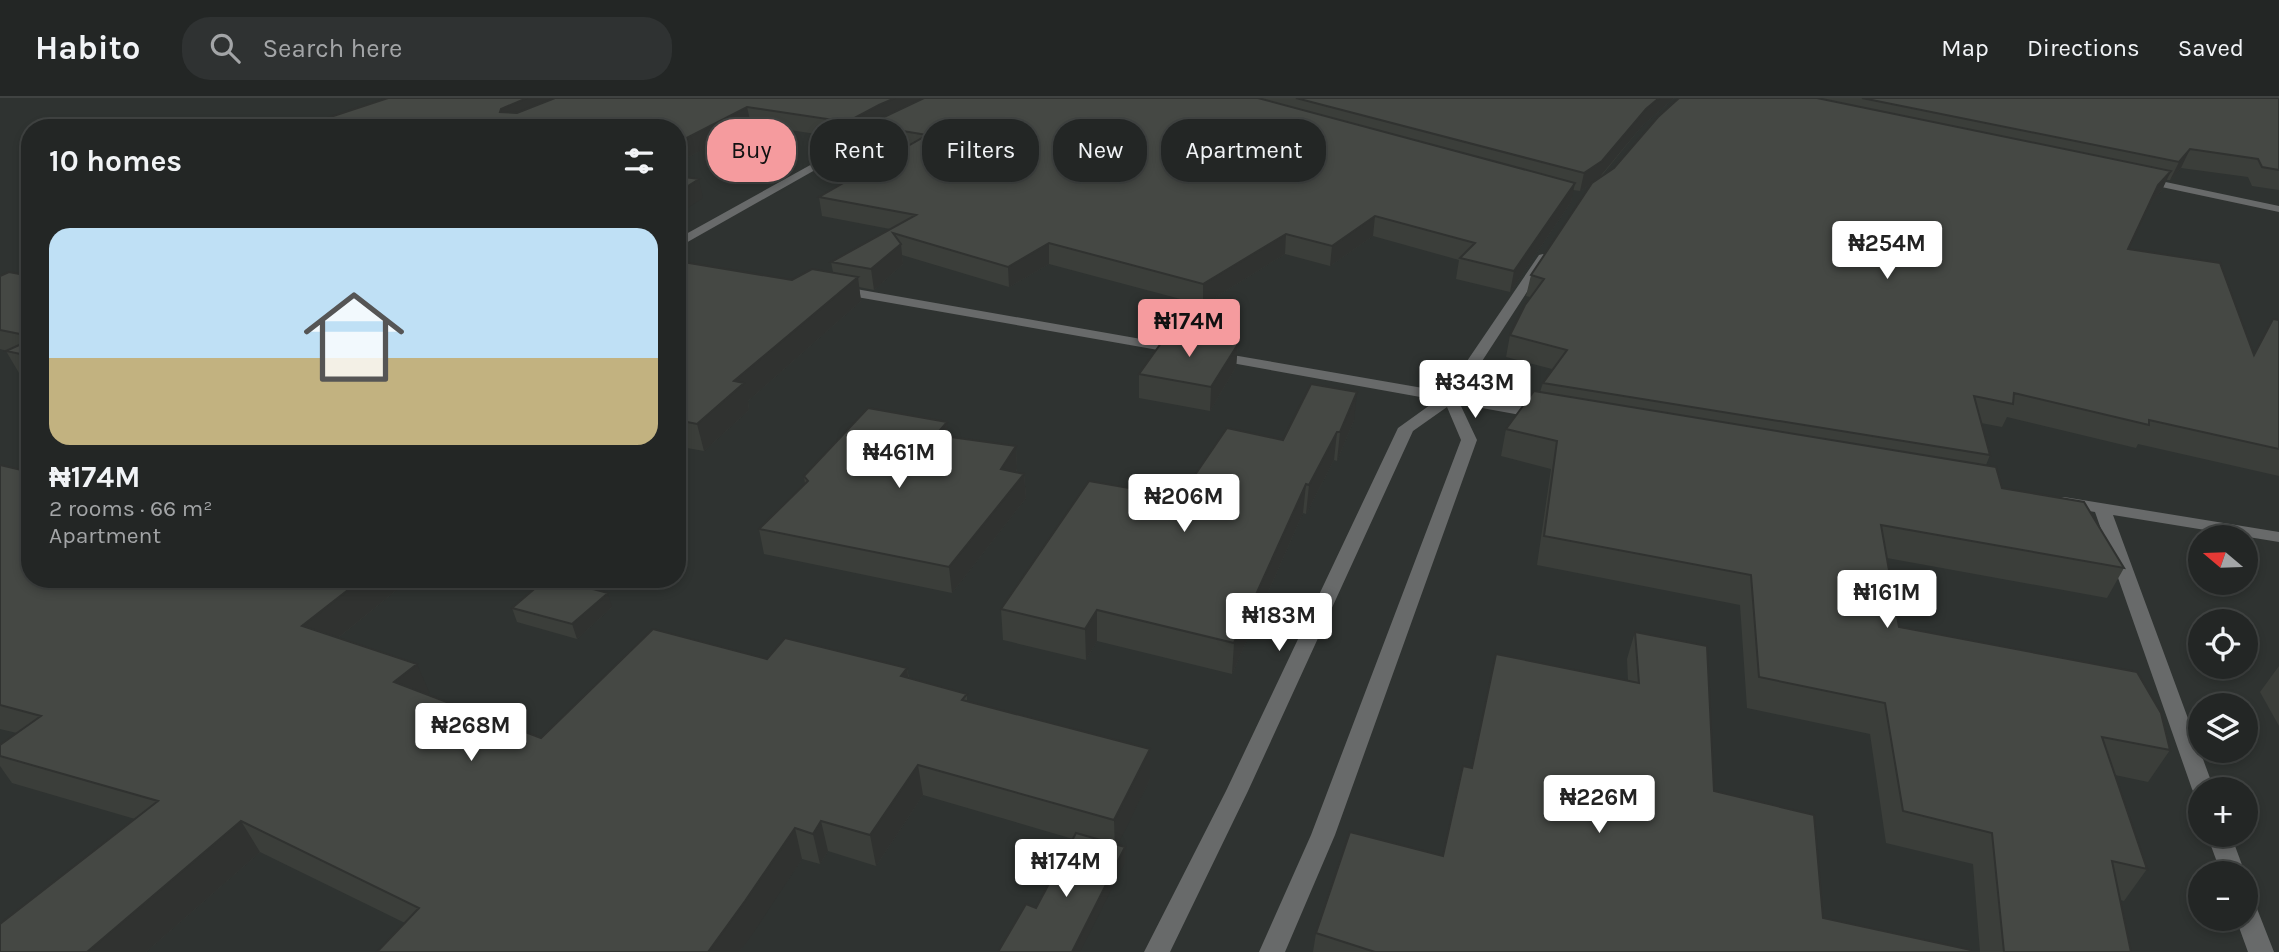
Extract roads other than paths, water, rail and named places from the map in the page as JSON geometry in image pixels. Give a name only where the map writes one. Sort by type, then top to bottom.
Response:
[{"type":"street","points":[[686,239],[810,170]]},
{"type":"street","points":[[2130,177],[2279,209]]},
{"type":"street","points":[[1157,952],[1237,791],[1406,428],[1450,398],[1553,243]]},
{"type":"street","points":[[826,288],[1559,416]]},
{"type":"street","points":[[1272,952],[1323,835],[1469,440],[1450,398]]},
{"type":"street","points":[[2048,499],[2279,537]]},
{"type":"street","points":[[2102,508],[2199,777]]},
{"type":"street","points":[[2253,931],[2261,952]]}]
